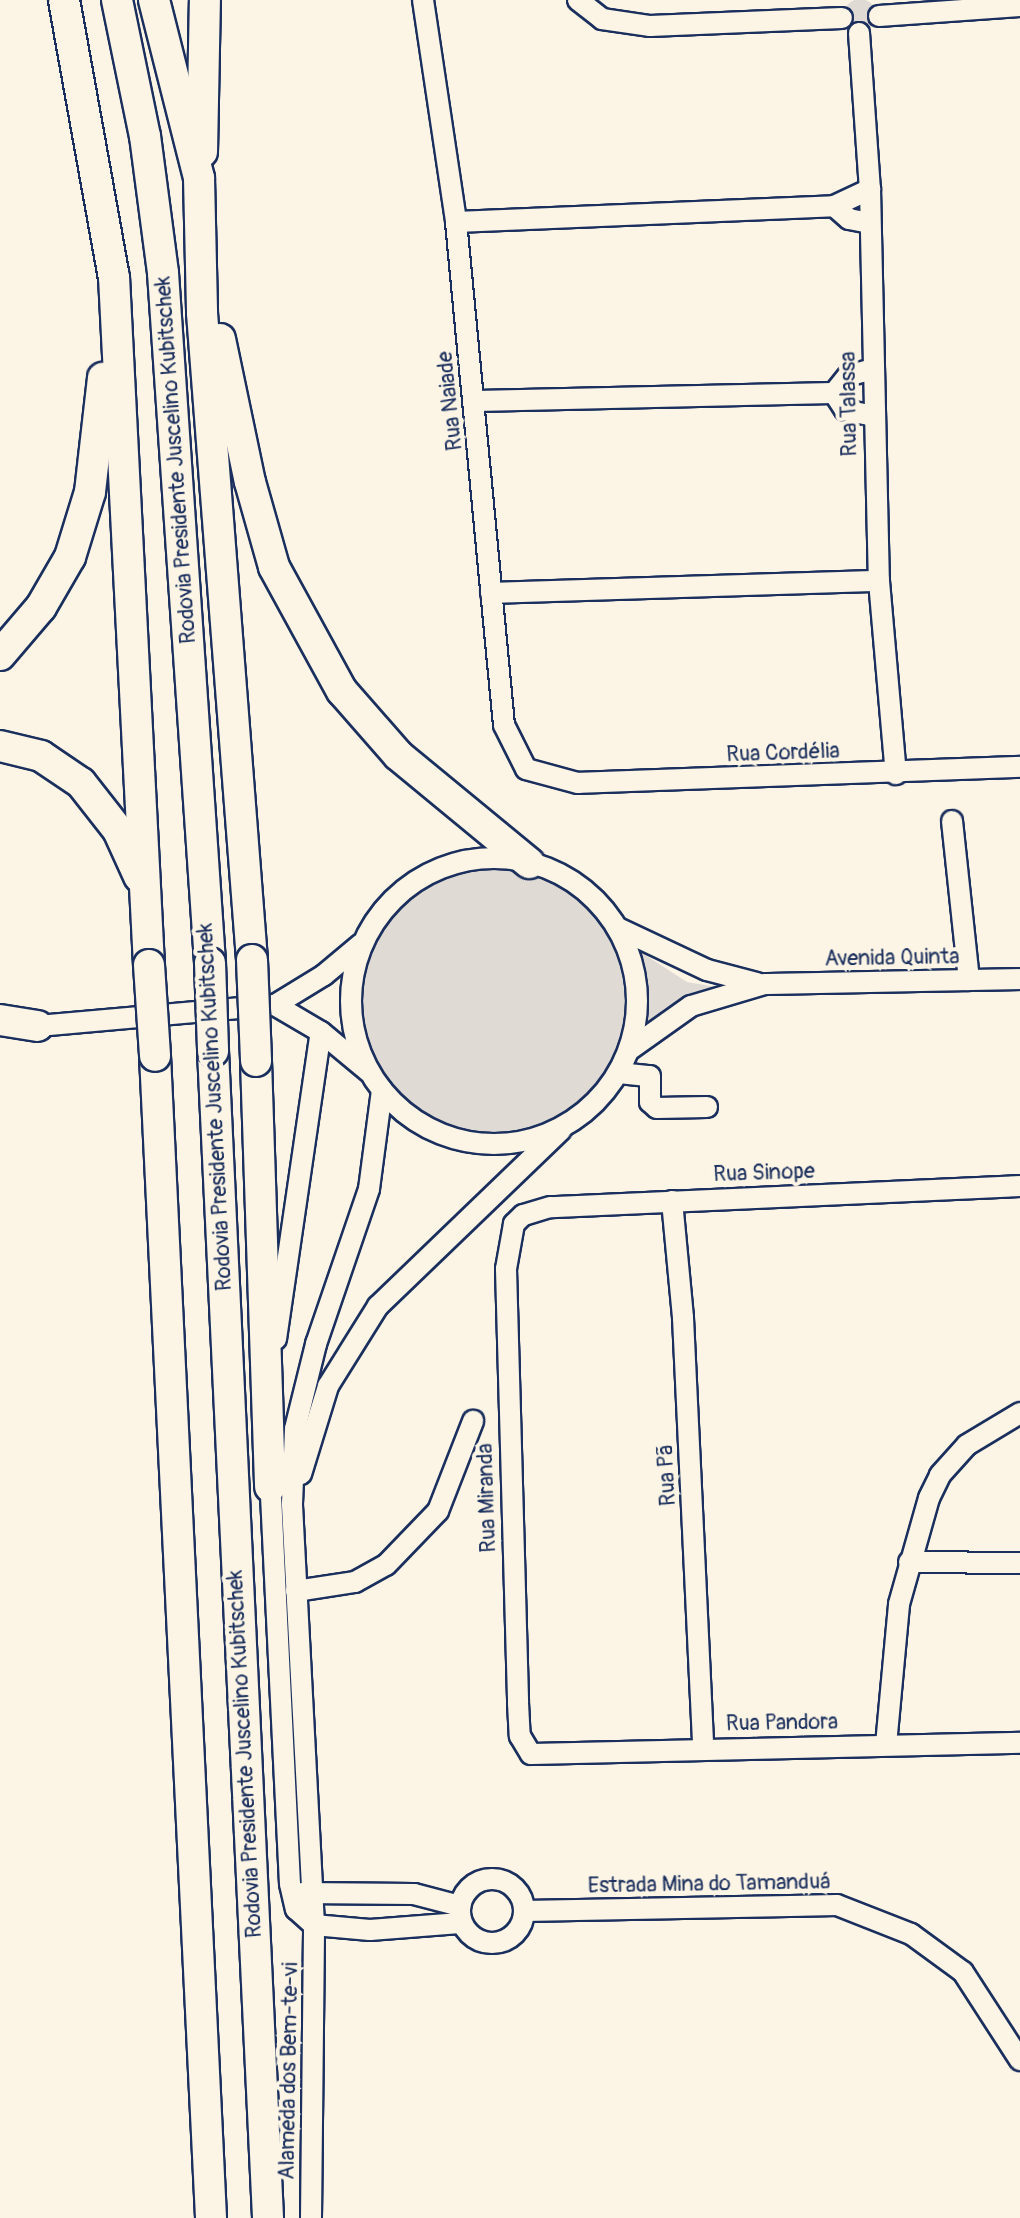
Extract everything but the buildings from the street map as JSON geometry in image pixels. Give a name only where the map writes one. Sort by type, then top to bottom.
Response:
[{"type":"highway","points":[[64,0],[114,277],[211,2218]]},
{"type":"highway","name":"Rodovia Presidente Juscelino Kubitschek","points":[[117,0],[145,136],[163,273],[210,963],[268,2218]]},
{"type":"highway","points":[[154,0],[199,178]]},
{"type":"highway","points":[[205,0],[206,109],[199,178],[202,313],[252,960],[281,1496]]},
{"type":"highway","points":[[199,209],[250,482],[274,567],[342,691],[371,725],[398,755],[529,863]]},
{"type":"highway","points":[[0,655],[41,607],[82,526],[90,492],[114,277]]},
{"type":"highway","points":[[0,746],[41,756],[81,783],[118,830],[146,894]]},
{"type":"highway","points":[[0,1020],[38,1026]]},
{"type":"highway","points":[[0,1029],[38,1026]]},
{"type":"street","points":[[578,0],[602,19],[650,26],[845,9],[848,29],[859,33],[870,30],[876,8],[1020,6]]},
{"type":"street","name":"Rua Naiade","points":[[428,5],[475,401],[504,725],[526,769],[548,778]]},
{"type":"street","name":"Rua Talassa","points":[[859,33],[870,189],[879,581],[896,774]]},
{"type":"street","points":[[456,222],[834,206],[870,189]]},
{"type":"street","points":[[834,206],[849,219],[870,223]]},
{"type":"street","points":[[475,401],[834,393],[848,376],[872,369]]},
{"type":"street","points":[[834,393],[845,410],[873,416]]},
{"type":"street","points":[[491,593],[879,581]]},
{"type":"street","name":"Rua Cordélia","points":[[548,778],[578,783],[896,774],[1020,767]]},
{"type":"street","points":[[952,821],[969,980]]},
{"type":"street","points":[[38,1026],[275,1005],[324,975],[364,941],[385,908],[415,882],[451,865],[490,858],[529,863],[564,876],[594,899],[618,928],[634,967],[638,1009],[629,1050],[619,1073],[595,1102],[565,1126],[378,1306],[328,1386],[281,1496]]},
{"type":"street","name":"Avenida Quinta","points":[[618,928],[693,965],[765,984]]},
{"type":"street","points":[[281,1496],[303,1390],[369,1189],[377,1083],[354,1034],[351,1002],[364,941]]},
{"type":"street","name":"Avenida Quinta","points":[[629,1050],[691,1006],[765,984],[1020,979]]},
{"type":"street","points":[[275,1005],[321,1032],[412,1118],[447,1136],[487,1144],[528,1140],[565,1126]]},
{"type":"street","points":[[321,1032],[279,1316],[291,1892],[296,1909],[314,1925],[383,1930],[460,1914]]},
{"type":"street","points":[[619,1073],[650,1076],[650,1102],[657,1108],[707,1107]]},
{"type":"street","name":"Rua Sinope","points":[[514,1224],[523,1215],[550,1207],[1020,1186]]},
{"type":"street","name":"Rua Pã","points":[[672,1201],[685,1349],[703,1748]]},
{"type":"street","name":"Rua Miranda","points":[[514,1224],[506,1269],[518,1703],[525,1747],[545,1756]]},
{"type":"street","points":[[886,1745],[894,1633],[909,1562],[929,1498],[951,1461],[1020,1413]]},
{"type":"street","points":[[296,1591],[355,1582],[386,1565],[438,1511],[473,1421]]},
{"type":"street","name":"Alameda dos Bem-te-vi","points":[[281,1496],[296,1591],[313,1893],[311,2218]]},
{"type":"street","points":[[909,1562],[1020,1563]]},
{"type":"street","name":"Rua Pandora","points":[[545,1756],[703,1748],[1020,1743]]},
{"type":"street","points":[[291,1892],[414,1894],[460,1914],[473,1937],[492,1942],[517,1929],[524,1911],[519,1894],[495,1880],[476,1883],[460,1914]]},
{"type":"street","name":"Estrada Mina do Tamanduá","points":[[524,1911],[837,1905],[911,1934],[963,1972],[1020,2060]]},
{"type":"shaded area","points":[[860,-1],[872,3],[876,15],[872,27],[860,31],[848,27],[844,15],[848,3]]},
{"type":"shaded area","points":[[492,867],[531,873],[555,883],[577,898],[595,916],[610,938],[620,962],[626,1001],[620,1040],[610,1064],[595,1086],[577,1104],[555,1119],[531,1129],[492,1135],[453,1129],[429,1119],[407,1104],[389,1086],[374,1064],[364,1040],[358,1001],[364,962],[374,938],[389,916],[407,898],[429,883],[453,873]]},
{"type":"shaded area","points":[[636,949],[687,982],[716,987],[665,1008],[639,1032],[647,975]]}]
